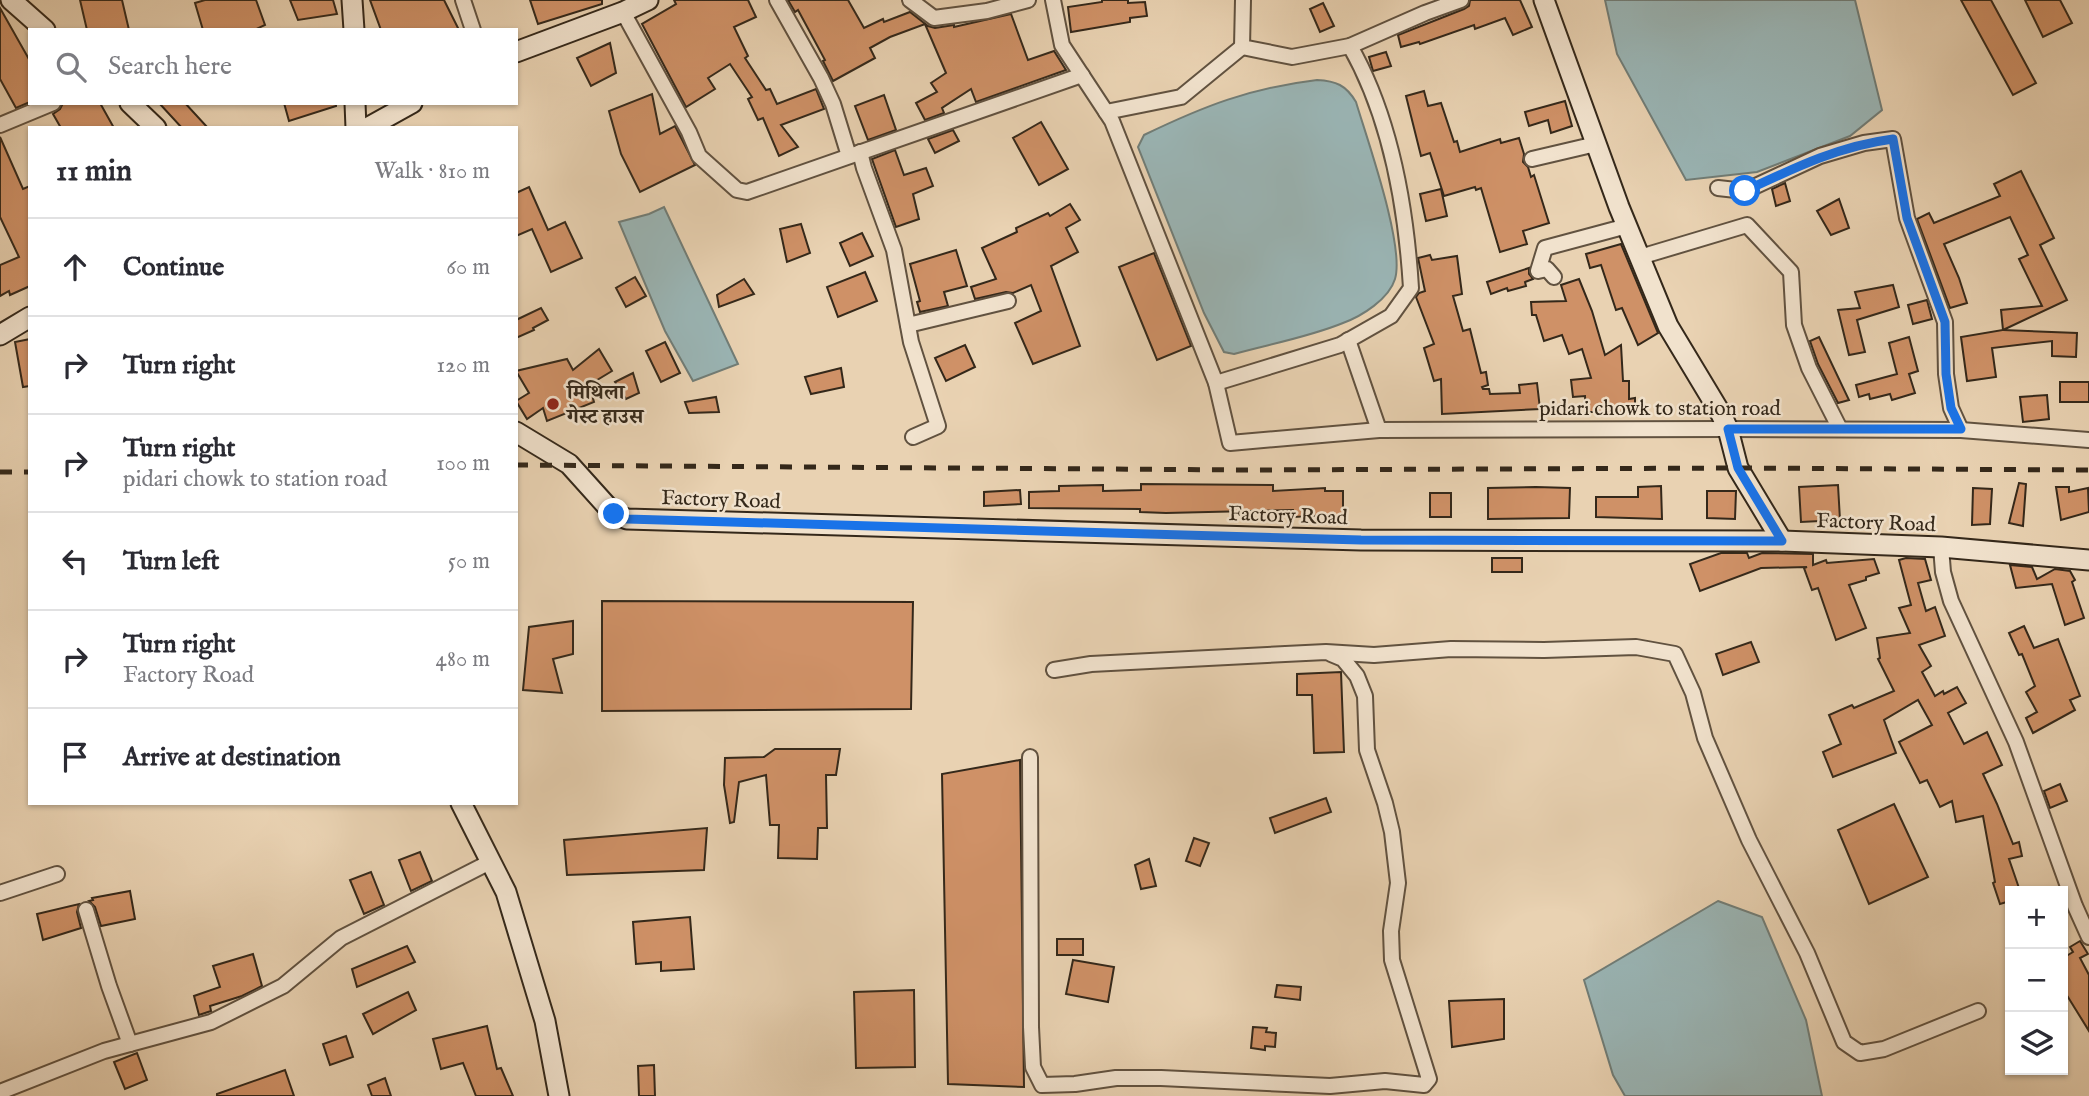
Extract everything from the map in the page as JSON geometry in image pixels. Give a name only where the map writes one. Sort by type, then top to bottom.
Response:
[{"type":"main road","points":[[11,0],[43,28]]},
{"type":"main road","points":[[352,0],[354,28]]},
{"type":"main road","points":[[518,51],[648,0]]},
{"type":"main road","points":[[1544,0],[1627,226],[1668,326],[1728,429],[1738,468],[1782,541]]},
{"type":"main road","points":[[132,105],[154,126]]},
{"type":"main road","points":[[355,105],[356,126]]},
{"type":"main road","points":[[371,126],[408,105]]},
{"type":"main road","points":[[0,335],[28,318]]},
{"type":"main road","name":"Factory Road","points":[[518,433],[569,464],[614,514],[627,519],[1361,540],[1782,541],[1941,547],[2089,560]]},
{"type":"main road","points":[[462,805],[506,892],[545,1021],[559,1096]]},
{"type":"street","points":[[463,0],[472,28]]},
{"type":"street","points":[[777,0],[821,78],[864,168],[894,250],[911,342],[938,425],[913,437]]},
{"type":"street","points":[[910,0],[934,18],[986,11],[1028,0]]},
{"type":"street","points":[[1053,0],[1062,45],[1112,121],[1216,383],[1300,358],[1348,340],[1391,316],[1411,288],[1403,209],[1386,133],[1361,67],[1350,46]]},
{"type":"street","points":[[1107,112],[1181,97],[1242,47],[1244,0]]},
{"type":"street","points":[[1242,47],[1292,57],[1350,46],[1461,0]]},
{"type":"street","points":[[623,12],[689,132],[699,156],[737,190],[747,192],[1082,75]]},
{"type":"street","points":[[0,125],[48,105]]},
{"type":"street","points":[[1718,188],[1745,191],[1820,156],[1864,143],[1893,139],[1907,218],[1945,322],[1946,374],[1951,408],[1961,429]]},
{"type":"street","points":[[1532,159],[1596,144]]},
{"type":"street","points":[[1640,257],[1747,225],[1791,272],[1794,325],[1809,369],[1840,429]]},
{"type":"street","points":[[1554,277],[1547,269],[1538,271],[1545,247],[1627,226]]},
{"type":"street","points":[[908,325],[1008,301]]},
{"type":"street","points":[[1348,340],[1379,430]]},
{"type":"street","name":"pidari chowk to station road","points":[[1216,383],[1230,443],[1379,430],[1961,429],[2089,440]]},
{"type":"street","points":[[1941,547],[1942,572],[1951,601],[2016,742],[2089,937]]},
{"type":"street","points":[[1054,670],[1091,664],[1326,652],[1374,655],[1451,649],[1544,650],[1636,646],[1675,654],[1693,693],[1705,738],[1749,840],[1807,953],[1844,1042],[1860,1054],[1884,1049],[1978,1011]]},
{"type":"street","points":[[1030,757],[1031,1027],[1033,1067],[1039,1091],[1115,1078],[1330,1086],[1385,1081],[1424,1085],[1429,1079],[1392,960],[1391,931],[1398,883],[1397,872],[1385,803],[1367,750],[1365,696],[1357,676],[1343,659],[1326,652]]},
{"type":"street","points":[[0,1092],[130,1044],[211,1022],[283,986],[341,938],[490,862]]},
{"type":"street","points":[[0,893],[57,874]]},
{"type":"street","points":[[86,910],[130,1044]]},
{"type":"water","points":[[1605,0],[1855,0],[1882,110],[1850,136],[1757,172],[1686,180],[1617,54]]},
{"type":"water","points":[[1317,80],[1340,85],[1356,102],[1390,218],[1397,263],[1395,279],[1381,300],[1350,320],[1317,332],[1234,354],[1224,352],[1204,313],[1138,147],[1144,135],[1207,107],[1249,93]]},
{"type":"water","points":[[664,207],[738,364],[693,381],[665,331],[619,222]]},
{"type":"water","points":[[1718,901],[1762,917],[1806,1020],[1822,1096],[1625,1096],[1613,1075],[1584,980]]},
{"type":"building","points":[[80,0],[122,0],[129,28],[87,28]]},
{"type":"building","points":[[205,0],[256,0],[265,25],[258,28],[202,28],[195,3]]},
{"type":"building","points":[[290,0],[333,0],[337,14],[298,20]]},
{"type":"building","points":[[370,0],[444,0],[458,28],[380,28]]},
{"type":"building","points":[[530,0],[602,0],[602,4],[538,24]]},
{"type":"building","points":[[674,0],[748,0],[756,17],[734,27],[748,56],[745,58],[766,90],[770,89],[777,104],[816,89],[824,109],[781,125],[798,147],[779,156],[763,118],[758,120],[748,99],[752,97],[730,64],[708,78],[715,89],[686,107],[642,24],[676,4]]},
{"type":"building","points":[[788,0],[848,0],[864,28],[883,19],[884,22],[910,12],[935,28],[954,27],[1011,14],[1028,60],[1054,51],[1066,70],[976,102],[971,89],[942,108],[944,113],[925,120],[916,103],[937,92],[931,83],[946,73],[925,24],[870,48],[875,58],[833,81],[823,61],[825,60],[798,10],[795,12]]},
{"type":"building","points":[[1102,0],[1145,2],[1147,16],[1130,18],[1130,22],[1071,32],[1068,7]]},
{"type":"building","points":[[1470,0],[1520,0],[1532,27],[1513,35],[1505,18],[1475,29],[1474,25],[1420,44],[1419,42],[1401,47],[1398,35],[1464,9],[1469,6]]},
{"type":"building","points":[[1961,0],[1991,0],[2036,83],[2013,95]]},
{"type":"building","points":[[2025,0],[2060,0],[2072,23],[2043,37]]},
{"type":"building","points":[[1323,3],[1334,26],[1320,32],[1310,9]]},
{"type":"building","points":[[0,8],[28,57],[28,103],[16,108],[0,79]]},
{"type":"building","points":[[610,43],[616,73],[591,86],[577,58]]},
{"type":"building","points":[[1386,52],[1391,66],[1373,71],[1369,57]]},
{"type":"building","points":[[1424,91],[1428,106],[1441,103],[1460,152],[1500,139],[1501,143],[1519,138],[1524,154],[1523,162],[1531,177],[1534,175],[1549,223],[1523,231],[1527,244],[1500,252],[1481,188],[1476,190],[1475,187],[1444,196],[1430,153],[1421,156],[1406,96]]},
{"type":"building","points":[[652,94],[660,134],[675,126],[695,165],[640,192],[621,154],[609,111]]},
{"type":"building","points":[[884,95],[896,130],[868,140],[855,106]]},
{"type":"building","points":[[1565,101],[1572,126],[1551,133],[1548,120],[1529,126],[1525,112]]},
{"type":"building","points":[[62,105],[101,105],[113,126],[60,126],[53,114]]},
{"type":"building","points":[[161,105],[187,105],[206,126],[180,126]]},
{"type":"building","points":[[285,105],[336,105],[336,106],[289,121]]},
{"type":"building","points":[[1041,122],[1068,169],[1039,185],[1013,138]]},
{"type":"building","points":[[953,130],[959,141],[935,153],[928,139]]},
{"type":"building","points":[[0,137],[23,189],[28,187],[28,287],[10,295],[9,291],[0,296],[0,265],[19,257],[0,217]]},
{"type":"building","points":[[895,150],[904,175],[926,168],[933,186],[913,194],[919,219],[896,227],[872,159]]},
{"type":"building","points":[[2021,171],[2054,238],[2040,245],[2067,300],[2003,330],[2001,310],[2042,306],[2019,259],[2028,255],[2010,217],[1944,244],[1967,303],[1950,308],[1917,219],[1929,213],[1934,223],[2000,196],[1994,184]]},
{"type":"building","points":[[1785,183],[1790,201],[1776,206],[1772,189]]},
{"type":"building","points":[[529,187],[548,230],[565,222],[582,258],[551,272],[532,229],[518,235],[518,192]]},
{"type":"building","points":[[1441,189],[1447,216],[1426,221],[1420,194]]},
{"type":"building","points":[[1839,199],[1849,228],[1831,235],[1817,211]]},
{"type":"building","points":[[1070,204],[1080,220],[1066,228],[1078,252],[1051,266],[1080,346],[1033,364],[1015,323],[1041,311],[1031,285],[1013,293],[975,299],[971,287],[996,279],[982,248],[1017,232],[1016,228],[1048,213],[1050,216]]},
{"type":"building","points":[[801,224],[810,253],[787,262],[780,229]]},
{"type":"building","points":[[862,233],[873,256],[850,266],[840,243]]},
{"type":"building","points":[[1621,244],[1658,333],[1638,345],[1622,308],[1616,310],[1601,265],[1590,268],[1586,254]]},
{"type":"building","points":[[956,250],[967,286],[944,292],[948,306],[920,312],[917,302],[920,301],[910,264]]},
{"type":"building","points":[[1154,253],[1191,346],[1157,360],[1119,267]]},
{"type":"building","points":[[1430,255],[1432,260],[1457,256],[1462,294],[1453,296],[1463,331],[1470,329],[1481,373],[1486,372],[1488,385],[1482,387],[1483,389],[1489,389],[1490,394],[1520,393],[1519,385],[1537,383],[1540,409],[1442,414],[1441,379],[1434,381],[1424,348],[1434,344],[1416,297],[1425,291],[1418,258]]},
{"type":"building","points":[[1529,268],[1533,279],[1525,282],[1526,286],[1508,291],[1507,288],[1491,294],[1487,282]]},
{"type":"building","points":[[865,272],[877,301],[838,317],[827,287]]},
{"type":"building","points":[[635,277],[646,296],[626,307],[616,288]]},
{"type":"building","points":[[744,279],[754,294],[719,307],[717,295]]},
{"type":"building","points":[[1579,279],[1605,355],[1621,345],[1623,381],[1629,381],[1629,399],[1635,398],[1635,412],[1586,412],[1585,396],[1573,397],[1571,380],[1591,378],[1582,349],[1569,354],[1562,335],[1544,341],[1536,315],[1532,315],[1531,302],[1566,301],[1561,285]]},
{"type":"building","points":[[1893,285],[1899,307],[1857,320],[1865,352],[1849,355],[1838,310],[1860,308],[1855,292]]},
{"type":"building","points":[[1927,300],[1932,319],[1913,324],[1908,305]]},
{"type":"building","points":[[541,308],[548,320],[518,337],[518,319]]},
{"type":"building","points":[[2003,330],[2077,333],[2076,357],[2052,356],[2052,341],[1992,348],[1996,377],[1967,381],[1961,337]]},
{"type":"building","points":[[1819,337],[1849,400],[1838,403],[1818,364],[1810,341]]},
{"type":"building","points":[[1909,337],[1918,371],[1909,374],[1915,393],[1892,400],[1890,394],[1870,399],[1869,394],[1859,397],[1856,385],[1897,374],[1889,343]]},
{"type":"building","points":[[28,339],[28,386],[23,387],[15,342]]},
{"type":"building","points":[[665,342],[680,373],[661,382],[646,351]]},
{"type":"building","points":[[965,345],[975,367],[946,381],[935,358]]},
{"type":"building","points":[[599,349],[612,371],[589,385],[594,402],[547,421],[543,408],[527,419],[518,400],[529,393],[518,371],[567,359],[573,370]]},
{"type":"building","points":[[841,368],[844,387],[811,394],[805,377]]},
{"type":"building","points":[[633,373],[639,393],[626,399],[615,382]]},
{"type":"building","points":[[2060,382],[2089,382],[2089,402],[2060,402]]},
{"type":"building","points":[[2047,395],[2049,419],[2023,422],[2020,397]]},
{"type":"building","points":[[716,397],[719,412],[689,413],[685,402]]},
{"type":"building","points":[[2019,483],[2026,484],[2023,526],[2009,523]]},
{"type":"building","points":[[1141,484],[1273,485],[1273,491],[1325,488],[1325,491],[1343,491],[1343,517],[1294,517],[1293,510],[1166,513],[1140,512],[1140,509],[1029,508],[1029,492],[1059,491],[1059,486],[1103,485],[1103,491],[1141,490]]},
{"type":"building","points":[[1838,485],[1840,520],[1801,522],[1799,487]]},
{"type":"building","points":[[1661,486],[1662,519],[1596,517],[1596,497],[1638,497],[1638,487]]},
{"type":"building","points":[[2056,487],[2069,487],[2069,492],[2088,488],[2089,512],[2061,520]]},
{"type":"building","points":[[1488,488],[1570,488],[1569,518],[1488,519]]},
{"type":"building","points":[[1973,488],[1992,489],[1990,524],[1972,525]]},
{"type":"building","points":[[1020,490],[1021,504],[984,506],[984,492]]},
{"type":"building","points":[[1707,491],[1736,491],[1735,519],[1707,518]]},
{"type":"building","points":[[1430,493],[1451,493],[1451,517],[1430,517]]},
{"type":"building","points":[[1721,553],[1747,553],[1749,558],[1762,553],[1813,554],[1813,565],[1826,560],[1827,563],[1874,559],[1879,573],[1849,585],[1866,628],[1836,640],[1818,588],[1812,590],[1804,568],[1807,567],[1761,568],[1700,591],[1690,564]]},
{"type":"building","points":[[1492,558],[1522,558],[1522,572],[1492,572]]},
{"type":"building","points":[[1925,559],[1931,580],[1918,583],[1926,611],[1935,607],[1945,636],[1919,645],[1931,666],[1922,672],[1935,696],[1957,687],[1966,703],[1948,713],[1964,744],[1987,732],[2002,765],[1983,774],[2013,844],[2019,842],[2022,856],[2009,859],[2018,886],[2005,886],[2005,902],[2000,904],[1993,883],[1995,882],[1983,816],[1956,822],[1952,801],[1940,807],[1927,780],[1920,783],[1899,742],[1932,725],[1918,700],[1884,720],[1896,753],[1833,777],[1823,752],[1841,744],[1829,715],[1894,691],[1878,659],[1877,638],[1910,633],[1899,608],[1911,605],[1899,560]]},
{"type":"building","points":[[2010,565],[2032,567],[2037,579],[2055,569],[2070,571],[2075,580],[2072,582],[2084,618],[2065,625],[2052,584],[2016,588]]},
{"type":"building","points":[[602,601],[913,602],[911,709],[602,711]]},
{"type":"building","points":[[573,621],[573,654],[553,659],[562,693],[523,690],[529,627]]},
{"type":"building","points":[[2024,626],[2034,648],[2058,639],[2080,696],[2070,700],[2075,710],[2033,733],[2026,718],[2037,712],[2026,692],[2035,686],[2022,654],[2019,655],[2009,633]]},
{"type":"building","points":[[1751,642],[1759,662],[1723,675],[1716,654]]},
{"type":"building","points":[[1341,672],[1344,752],[1314,753],[1312,695],[1297,695],[1297,674]]},
{"type":"building","points":[[775,749],[840,749],[836,775],[826,775],[827,828],[818,828],[817,859],[778,858],[779,825],[770,825],[766,775],[739,782],[734,822],[730,823],[724,785],[725,758],[764,757]]},
{"type":"building","points":[[1020,760],[1024,1087],[948,1084],[942,774]]},
{"type":"building","points":[[2060,784],[2067,801],[2050,808],[2044,791]]},
{"type":"building","points":[[1326,798],[1331,812],[1275,833],[1270,818]]},
{"type":"building","points":[[1894,804],[1928,877],[1869,904],[1838,830]]},
{"type":"building","points":[[707,828],[704,870],[567,875],[564,840]]},
{"type":"building","points":[[1194,838],[1209,843],[1200,866],[1186,861]]},
{"type":"building","points":[[420,852],[432,881],[411,891],[399,860]]},
{"type":"building","points":[[1149,859],[1156,886],[1141,889],[1135,865]]},
{"type":"building","points":[[371,872],[384,905],[364,914],[350,880]]},
{"type":"building","points":[[130,891],[135,919],[101,926],[95,907],[89,901],[93,900],[92,898]]},
{"type":"building","points":[[79,904],[77,912],[81,928],[43,940],[37,914]]},
{"type":"building","points":[[690,917],[694,969],[661,971],[661,962],[636,964],[633,922]]},
{"type":"building","points":[[1057,939],[1083,939],[1083,955],[1057,955]]},
{"type":"building","points":[[2080,941],[2088,954],[2080,958],[2089,975],[2089,1031],[2068,997],[2068,955],[2073,952],[2070,947]]},
{"type":"building","points":[[407,946],[415,962],[357,987],[352,969]]},
{"type":"building","points":[[253,954],[262,986],[242,996],[210,1006],[211,1011],[199,1015],[194,996],[220,987],[213,966]]},
{"type":"building","points":[[1073,960],[1114,967],[1108,1002],[1066,994]]},
{"type":"building","points":[[1277,985],[1301,987],[1300,1000],[1275,997]]},
{"type":"building","points":[[914,990],[915,1067],[856,1068],[854,992]]},
{"type":"building","points":[[408,992],[416,1010],[373,1034],[363,1014]]},
{"type":"building","points":[[1504,999],[1504,1039],[1452,1047],[1449,1001]]},
{"type":"building","points":[[487,1026],[497,1069],[501,1068],[513,1096],[476,1096],[463,1063],[441,1069],[433,1039]]},
{"type":"building","points":[[1253,1027],[1267,1028],[1266,1032],[1276,1033],[1275,1047],[1265,1046],[1265,1050],[1251,1048]]},
{"type":"building","points":[[346,1036],[353,1057],[330,1065],[323,1044]]},
{"type":"building","points":[[137,1053],[147,1080],[125,1089],[114,1062]]},
{"type":"building","points":[[654,1065],[655,1096],[639,1096],[638,1066]]},
{"type":"building","points":[[285,1070],[294,1096],[217,1096],[217,1094]]},
{"type":"building","points":[[385,1078],[391,1096],[372,1096],[368,1085]]},
{"type":"railway","points":[[518,465],[1245,470],[2089,470]]},
{"type":"railway","points":[[0,472],[28,472]]},
{"type":"place","name":"मिथिला गेस्ट हाउस","points":[[553,404]]},
{"type":"route","points":[[614,514],[627,519],[1361,540],[1782,541],[1738,468],[1728,429],[1961,429],[1951,408],[1946,374],[1945,322],[1907,218],[1893,139],[1864,143],[1820,156],[1745,191]]}]
